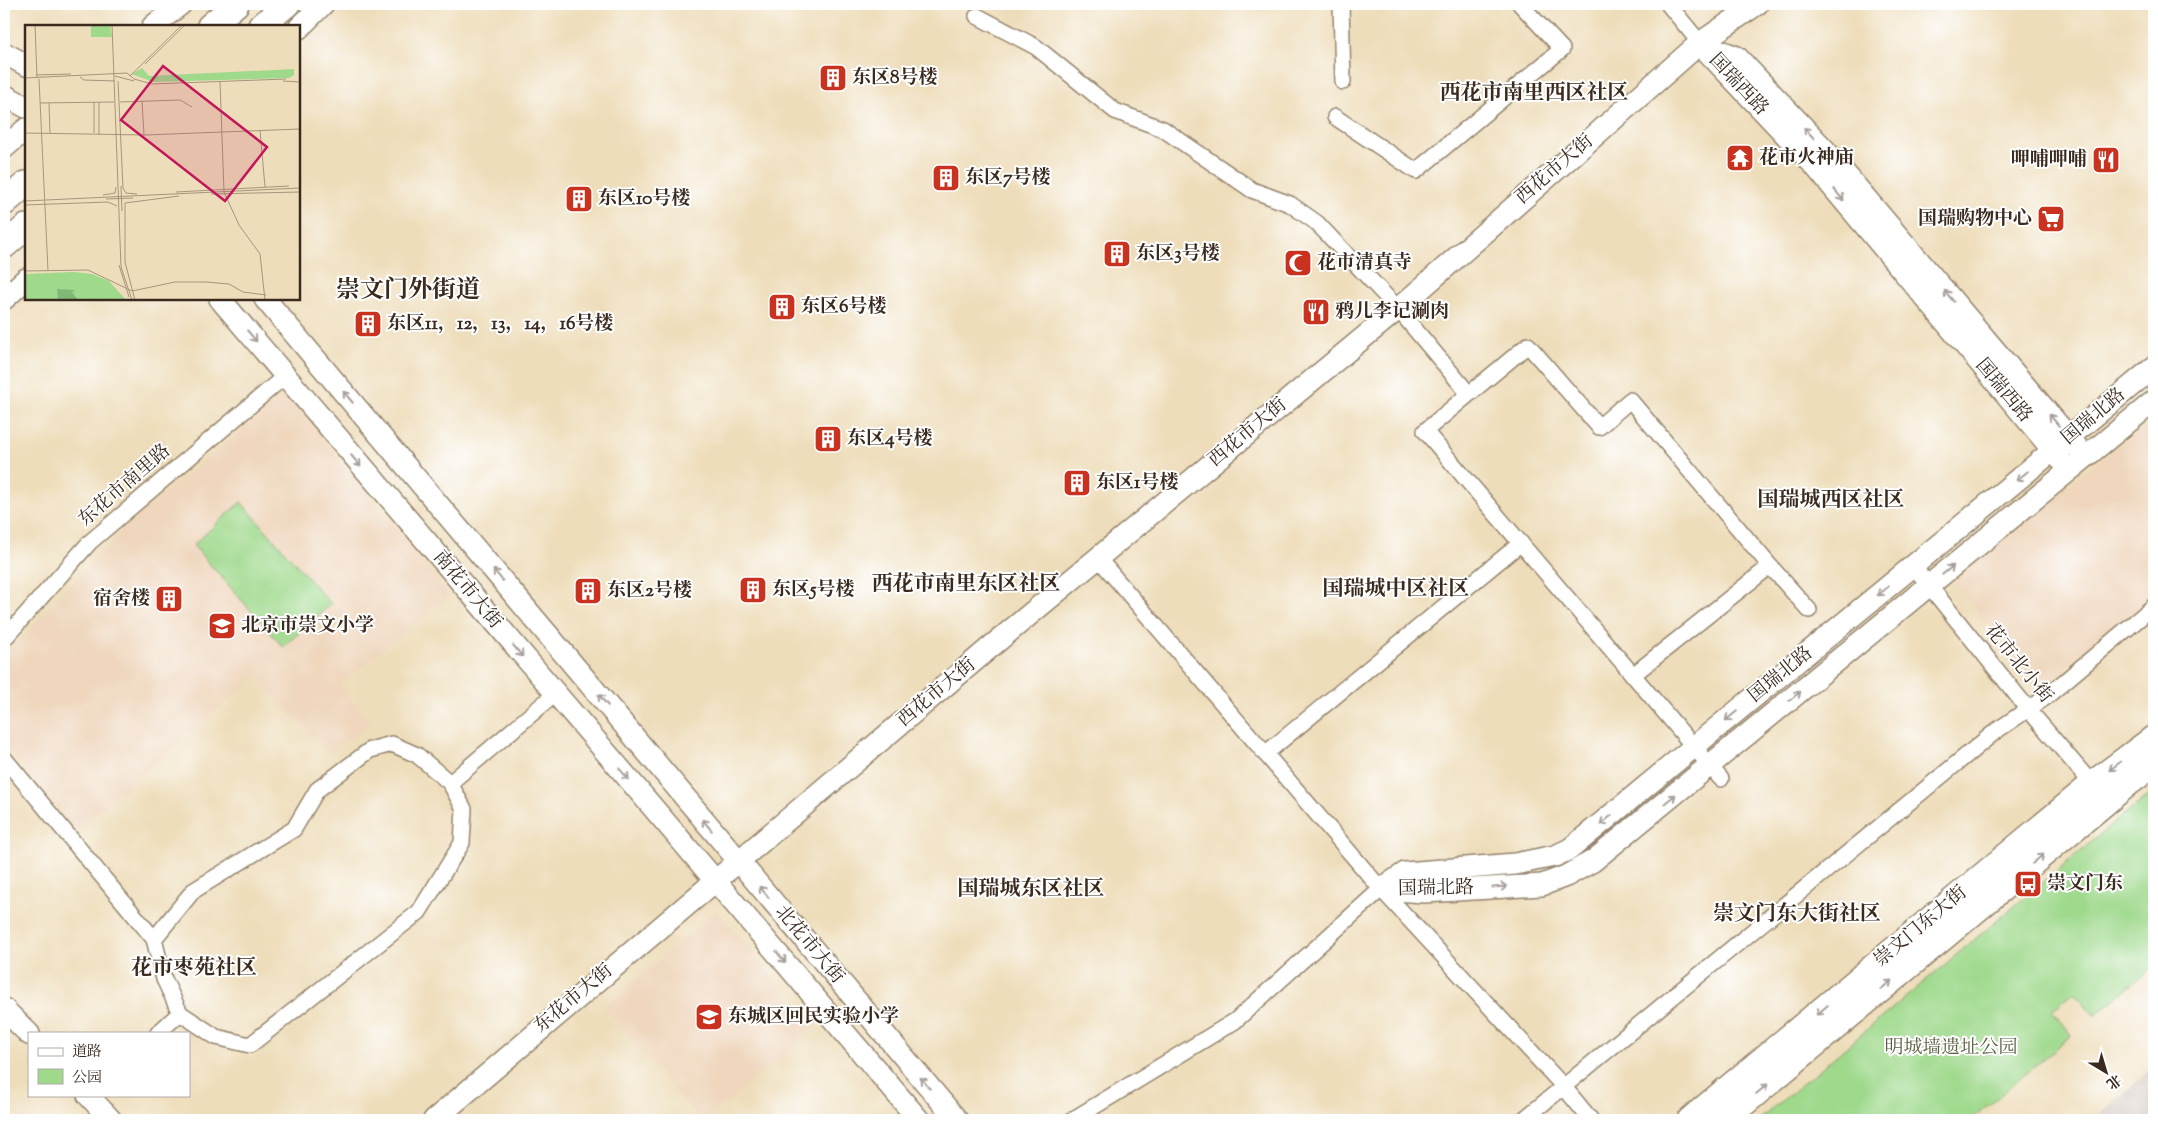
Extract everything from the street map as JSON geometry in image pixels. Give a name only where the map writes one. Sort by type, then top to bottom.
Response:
[{"type":"main road","points":[[211,25],[236,4]]},
{"type":"main road","points":[[262,25],[287,4]]},
{"type":"main road","points":[[4,203],[25,185]]},
{"type":"main road","points":[[4,246],[25,228]]},
{"type":"main road","name":"崇文门东大街","points":[[1690,1120],[2092,784],[2154,738]]},
{"type":"main road","name":"崇文门东大街","points":[[1724,1120],[2154,764]]},
{"type":"street","points":[[154,25],[181,4]]},
{"type":"street","points":[[300,27],[323,4]]},
{"type":"street","points":[[1341,4],[1343,82]]},
{"type":"street","points":[[1335,117],[1416,171],[1562,49],[1520,4]]},
{"type":"street","points":[[1668,4],[1700,43]]},
{"type":"street","name":"西花市大街","points":[[716,880],[1398,308],[1700,43],[1757,4]]},
{"type":"street","points":[[977,16],[1036,48],[1115,111],[1162,129],[1252,190],[1297,209],[1317,223],[1398,308],[1469,394]]},
{"type":"street","name":"国瑞西路","points":[[1700,43],[1737,57],[1818,143],[2069,438],[2078,463]]},
{"type":"street","name":"国瑞西路","points":[[1700,43],[1815,166],[2053,451],[2078,463]]},
{"type":"street","points":[[4,53],[25,65]]},
{"type":"street","points":[[4,95],[25,106]]},
{"type":"street","points":[[4,148],[25,130]]},
{"type":"street","points":[[4,299],[25,280]]},
{"type":"street","name":"南花市大街","points":[[221,300],[555,694],[716,880]]},
{"type":"street","name":"南花市大街","points":[[266,300],[467,537],[738,862]]},
{"type":"street","points":[[1716,772],[1425,431],[1528,345],[1599,427],[1630,400],[1809,610]]},
{"type":"street","name":"国瑞北路","points":[[1381,889],[1405,873],[1515,864],[1555,856],[1570,849],[2154,367]]},
{"type":"street","name":"东花市南里路","points":[[4,639],[90,542],[285,376]]},
{"type":"street","name":"国瑞北路","points":[[1381,889],[1424,892],[1534,885],[1566,876],[1612,846],[1716,772],[1930,586],[2154,400]]},
{"type":"street","points":[[1266,754],[1521,543]]},
{"type":"street","points":[[1098,558],[1381,889],[1564,1087],[1591,1120]]},
{"type":"street","points":[[1633,675],[1770,566]]},
{"type":"street","name":"花市北小街","points":[[1915,568],[2028,709],[2092,784]]},
{"type":"street","points":[[1523,1120],[1996,731],[2046,697],[2154,606]]},
{"type":"street","points":[[450,783],[555,694]]},
{"type":"street","points":[[4,758],[154,939],[164,979],[180,1013],[216,1037],[250,1044],[419,912],[462,843],[464,809],[450,783],[417,755],[392,744],[370,750],[317,790],[294,829],[193,891],[154,939]]},
{"type":"street","name":"北花市大街","points":[[738,862],[957,1120]]},
{"type":"street","name":"北花市大街","points":[[716,880],[919,1120]]},
{"type":"street","name":"东花市大街","points":[[434,1120],[716,880]]},
{"type":"street","points":[[1072,1120],[1235,1021],[1381,889]]},
{"type":"street","points":[[4,1009],[28,1033]]},
{"type":"street","points":[[159,1032],[180,1013]]},
{"type":"street","points":[[89,1096],[111,1120]]},
{"type":"shaded area","name":"北京市崇文小学","points":[[286,392],[450,595],[339,685],[371,723],[329,754],[256,676],[76,832],[4,743],[4,657],[121,530]]},
{"type":"shaded area","points":[[2154,416],[2154,597],[2042,688],[1952,582]]},
{"type":"shaded area","name":"东城区回民实验小学","points":[[716,911],[815,1027],[706,1120],[700,1120],[604,1007]]},
{"type":"shaded area","points":[[2154,1067],[2154,1120],[2093,1120]]},
{"type":"green space","points":[[241,502],[331,604],[283,647],[193,545]]},
{"type":"green space","name":"明城墙遗址公园","points":[[2154,792],[2154,966],[2095,1016],[2074,992],[2052,1010],[2072,1035],[1971,1120],[1759,1120],[2127,812]]},
{"type":"place","name":"东区8号楼","points":[[833,78]]},
{"type":"place","name":"花市火神庙","points":[[1740,158]]},
{"type":"place","name":"呷哺呷哺","points":[[2106,160]]},
{"type":"place","name":"东区7号楼","points":[[946,178]]},
{"type":"place","name":"东区10号楼","points":[[579,199]]},
{"type":"place","name":"国瑞购物中心","points":[[2051,219]]},
{"type":"place","name":"东区3号楼","points":[[1117,254]]},
{"type":"place","name":"花市清真寺","points":[[1298,263]]},
{"type":"place","name":"东区6号楼","points":[[782,307]]},
{"type":"place","name":"鸦儿李记涮肉","points":[[1316,312]]},
{"type":"place","name":"东区11，12，13，14，16号楼","points":[[368,324]]},
{"type":"place","name":"东区4号楼","points":[[828,439]]},
{"type":"place","name":"东区1号楼","points":[[1077,483]]},
{"type":"place","name":"东区5号楼","points":[[753,590]]},
{"type":"place","name":"东区2号楼","points":[[588,591]]},
{"type":"place","name":"宿舍楼","points":[[169,599]]},
{"type":"place","name":"北京市崇文小学","points":[[222,626]]},
{"type":"place","name":"崇文门东","points":[[2028,884]]},
{"type":"place","name":"东城区回民实验小学","points":[[709,1017]]},
{"type":"district","name":"西花市南里西区社区","points":[[1534,94]]},
{"type":"district","name":"崇文门外街道","points":[[408,291]]},
{"type":"district","name":"国瑞城西区社区","points":[[1831,501]]},
{"type":"district","name":"西花市南里东区社区","points":[[966,585]]},
{"type":"district","name":"国瑞城中区社区","points":[[1396,590]]},
{"type":"district","name":"国瑞城东区社区","points":[[1031,890]]},
{"type":"district","name":"崇文门东大街社区","points":[[1797,915]]},
{"type":"district","name":"花市枣苑社区","points":[[194,969]]}]
